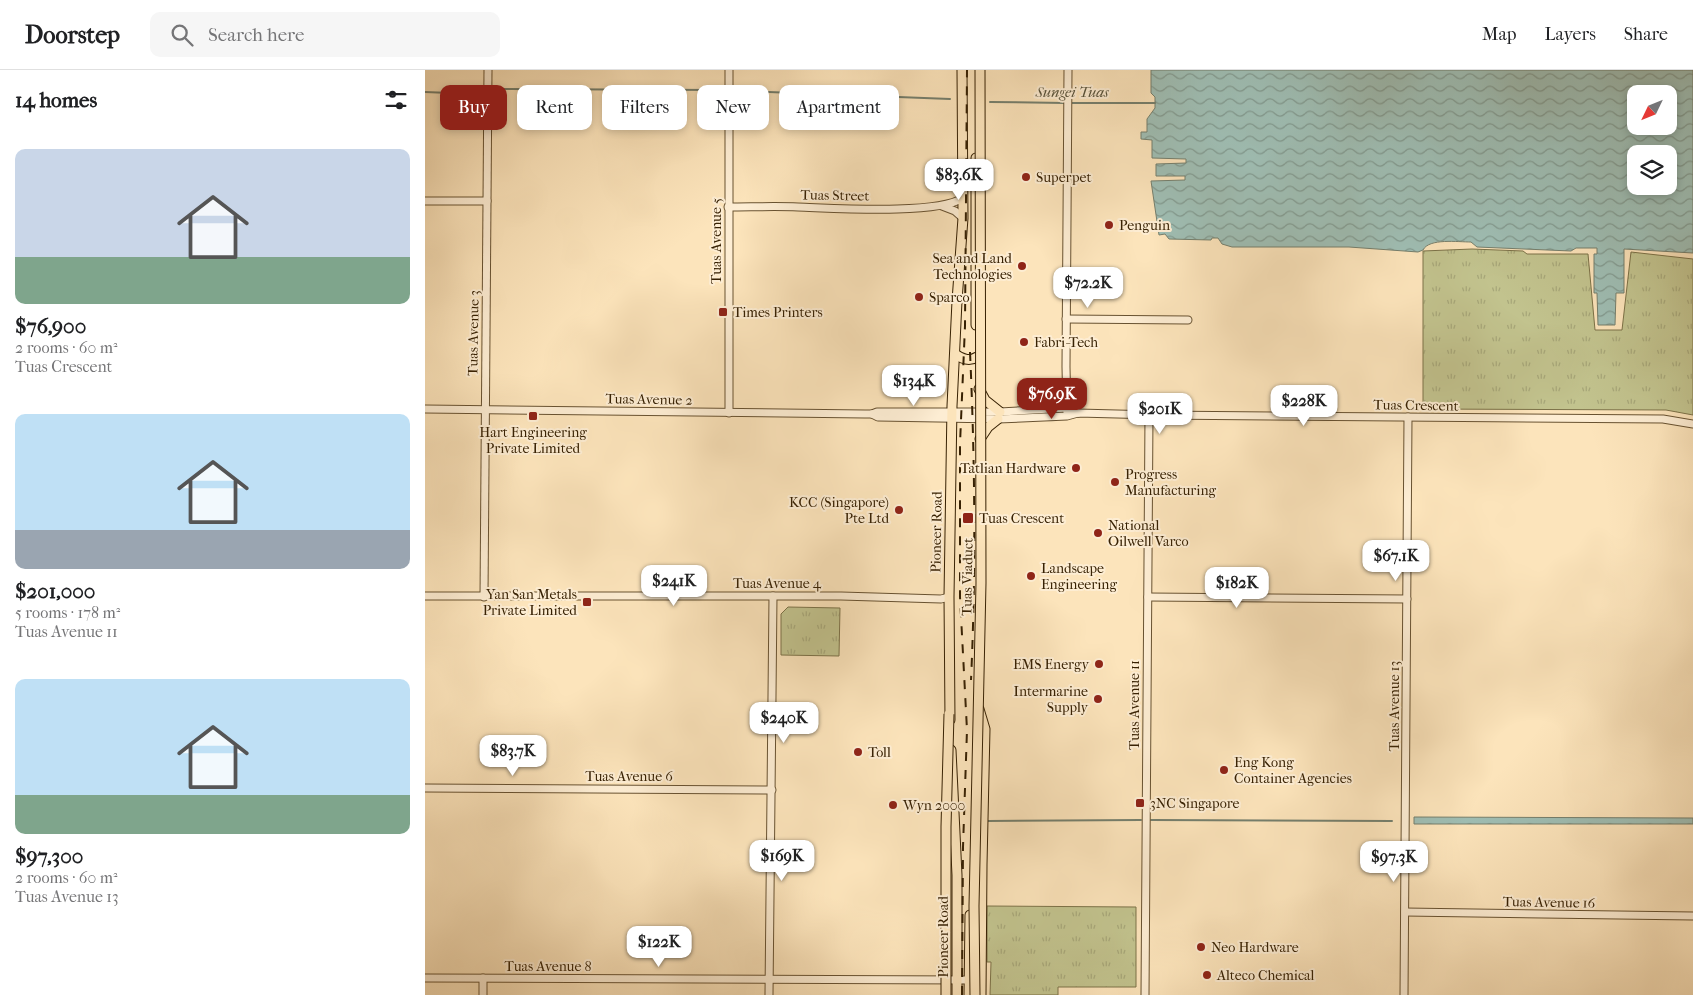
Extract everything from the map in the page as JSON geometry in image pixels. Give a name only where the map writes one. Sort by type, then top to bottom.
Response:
[{"type":"main road","name":"Pioneer Road","points":[[957,995],[957,876],[949,714],[949,597],[952,415],[963,218],[962,70]]},
{"type":"main road","name":"Pioneer Road","points":[[969,995],[978,599],[978,70]]},
{"type":"main road","name":"Tuas Viaduct","points":[[975,995],[974,906],[979,706],[981,429],[978,70]]},
{"type":"main road","points":[[955,354],[966,360],[977,357]]},
{"type":"main road","points":[[977,387],[999,416],[988,427],[978,442]]},
{"type":"main road","points":[[979,706],[985,729],[981,995]]},
{"type":"main road","points":[[946,995],[946,828],[949,714]]},
{"type":"street","name":"Tuas Avenue 3","points":[[484,596],[488,70]]},
{"type":"street","name":"Tuas Avenue 5","points":[[729,70],[729,413]]},
{"type":"street","points":[[1067,412],[1068,70]]},
{"type":"street","name":"Tuas Street","points":[[728,206],[896,208],[941,206],[963,198]]},
{"type":"street","points":[[425,201],[487,201]]},
{"type":"street","points":[[941,206],[955,211],[963,218]]},
{"type":"street","points":[[1067,319],[1187,320]]},
{"type":"street","name":"Tuas Avenue 2","points":[[425,409],[872,414],[878,417],[952,415]]},
{"type":"street","name":"Tuas Crescent","points":[[952,415],[999,416],[1067,412],[1149,415],[1663,419],[1693,424]]},
{"type":"street","name":"Tuas Avenue 11","points":[[1145,995],[1149,415]]},
{"type":"street","name":"Tuas Avenue 13","points":[[1404,995],[1408,417]]},
{"type":"street","name":"Tuas Avenue 4","points":[[425,596],[841,596],[941,599],[949,597]]},
{"type":"street","points":[[769,995],[773,596]]},
{"type":"street","points":[[1148,597],[1407,599]]},
{"type":"street","name":"Tuas Avenue 6","points":[[425,788],[772,790]]},
{"type":"street","name":"Tuas Avenue 16","points":[[1405,912],[1693,916]]},
{"type":"street","name":"Tuas Avenue 8","points":[[425,978],[969,980]]},
{"type":"street","points":[[483,978],[483,995]]},
{"type":"green space","points":[[1472,249],[1523,251],[1527,254],[1588,254],[1595,330],[1622,330],[1631,252],[1693,259],[1693,415],[1666,410],[1423,409],[1423,251]]},
{"type":"green space","points":[[788,607],[840,608],[839,656],[781,655],[781,614]]},
{"type":"green space","points":[[987,906],[1136,907],[1136,987],[1058,987],[1058,995],[990,995],[991,962],[987,962]]},
{"type":"water","points":[[1151,70],[1693,70],[1693,253],[1624,249],[1624,293],[1616,293],[1615,325],[1598,325],[1597,293],[1594,293],[1594,254],[1597,254],[1597,248],[1576,248],[1571,251],[1477,247],[1471,242],[1437,242],[1426,246],[1418,252],[1349,247],[1232,247],[1222,244],[1218,238],[1212,238],[1211,240],[1169,239],[1165,234],[1159,235],[1151,181],[1185,180],[1185,176],[1156,176],[1156,164],[1186,163],[1186,159],[1152,158],[1152,140],[1141,139],[1141,132],[1147,132],[1147,119],[1155,108],[1155,97],[1151,93]]},
{"type":"water","points":[[1414,817],[1693,818],[1693,824],[1414,824]]},
{"type":"waterway","points":[[507,89],[697,90]]},
{"type":"waterway","points":[[425,92],[440,93]]},
{"type":"waterway","name":"Sungei Tuas","points":[[769,92],[950,99]]},
{"type":"waterway","name":"Sungei Tuas","points":[[990,102],[1065,103]]},
{"type":"waterway","name":"Sungei Tuas","points":[[1069,103],[1155,103]]},
{"type":"waterway","points":[[988,821],[1141,820]]},
{"type":"waterway","points":[[1151,820],[1392,821]]},
{"type":"railway","points":[[962,995],[963,847],[967,730],[960,597],[960,444],[965,326],[967,70]]},
{"type":"railway","points":[[970,352],[974,516],[971,680]]},
{"type":"place","name":"Superpet","points":[[1026,177]]},
{"type":"place","name":"Penguin","points":[[1109,225]]},
{"type":"place","name":"Sea and Land Technologies","points":[[1022,266]]},
{"type":"place","name":"Sparco","points":[[919,297]]},
{"type":"place","name":"Times Printers","points":[[723,312]]},
{"type":"place","name":"Fabri-Tech","points":[[1024,342]]},
{"type":"place","name":"Hart Engineering Private Limited","points":[[533,416]]},
{"type":"place","name":"Tatlian Hardware","points":[[1076,468]]},
{"type":"place","name":"Progress Manufacturing","points":[[1115,482]]},
{"type":"place","name":"KCC (Singapore) Pte Ltd","points":[[899,510]]},
{"type":"place","name":"Tuas Crescent","points":[[968,518]]},
{"type":"place","name":"National Oilwell Varco","points":[[1098,533]]},
{"type":"place","name":"Landscape Engineering","points":[[1031,576]]},
{"type":"place","name":"Yan San Metals Private Limited","points":[[587,602]]},
{"type":"place","name":"EMS Energy","points":[[1099,664]]},
{"type":"place","name":"Intermarine Supply","points":[[1098,699]]},
{"type":"place","name":"Toll","points":[[858,752]]},
{"type":"place","name":"Eng Kong Container Agencies","points":[[1224,770]]},
{"type":"place","name":"3NC Singapore","points":[[1140,803]]},
{"type":"place","name":"Wyn 2000","points":[[893,805]]},
{"type":"place","name":"Neo Hardware","points":[[1201,947]]},
{"type":"place","name":"Alteco Chemical","points":[[1207,975]]}]
